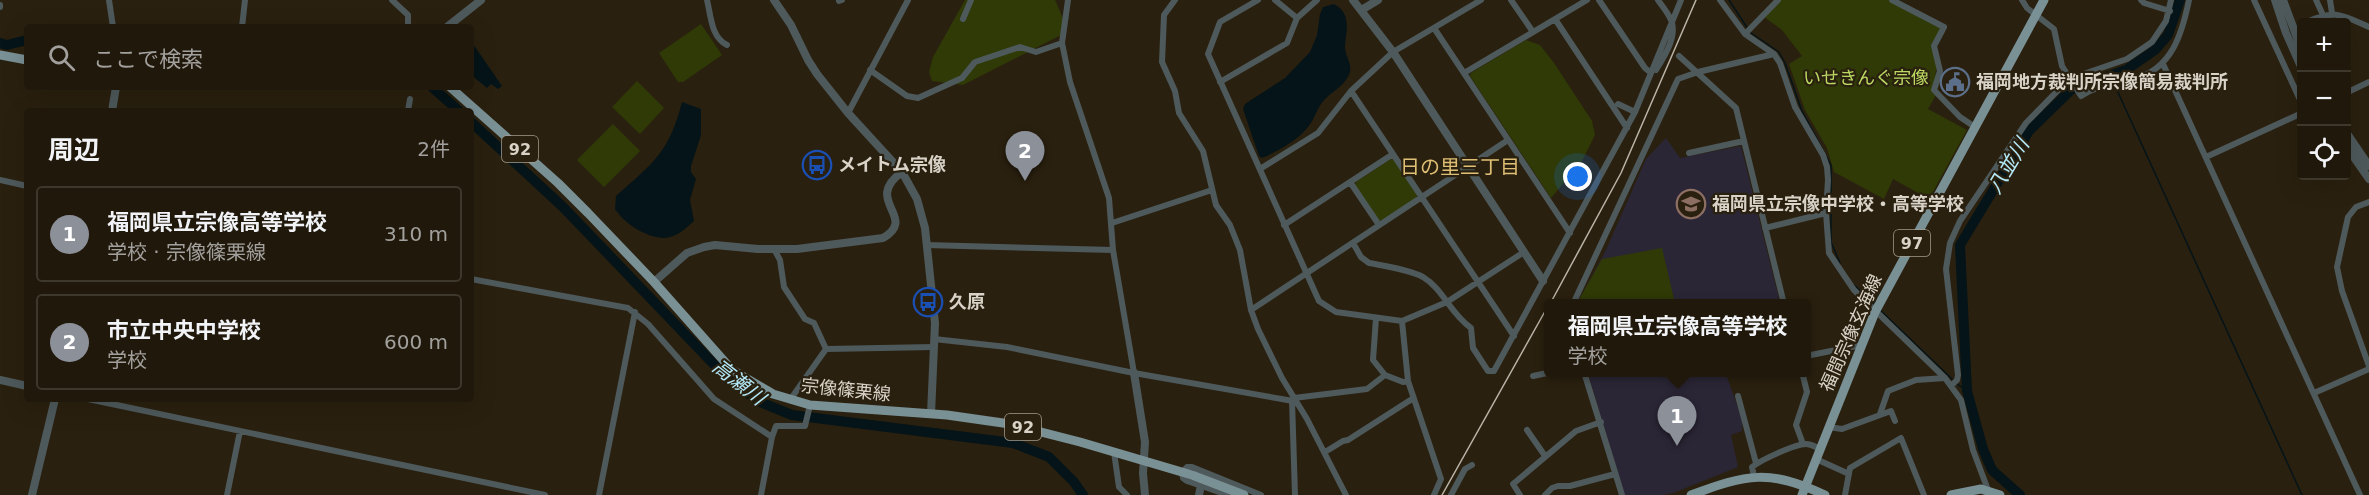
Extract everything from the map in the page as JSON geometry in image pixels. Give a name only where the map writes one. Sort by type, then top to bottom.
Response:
[{"type":"main road","name":"福間宗像玄海線","points":[[1804,490],[1875,312],[2044,0]]},
{"type":"main road","points":[[0,55],[24,59]]},
{"type":"main road","name":"宗像篠栗線","points":[[453,90],[474,108]]},
{"type":"main road","name":"宗像篠栗線","points":[[474,108],[558,183],[654,282],[732,370],[757,387],[809,408],[931,414],[1010,424],[1182,472],[1245,495]]},
{"type":"main road","points":[[1691,495],[1754,476],[1773,477],[1804,490],[1826,495]]},
{"type":"main road","points":[[1951,495],[1974,489],[1988,490],[2000,495]]},
{"type":"street","points":[[109,0],[113,24]]},
{"type":"street","points":[[242,24],[245,0]]},
{"type":"street","points":[[392,0],[408,15],[408,24]]},
{"type":"street","points":[[451,24],[481,0]]},
{"type":"street","points":[[707,0],[714,32],[722,43],[727,45]]},
{"type":"street","points":[[774,0],[791,25],[812,67],[848,112],[902,172],[920,206],[934,322],[931,414]]},
{"type":"street","points":[[848,112],[908,0]]},
{"type":"street","points":[[963,19],[971,0]]},
{"type":"street","points":[[1068,0],[1062,43],[1070,82],[1109,198],[1113,250],[1145,442],[1145,495]]},
{"type":"street","points":[[1175,0],[1164,15],[1162,62],[1175,91],[1179,112],[1203,151],[1216,205],[1230,225],[1240,250],[1251,310],[1258,329],[1346,495]]},
{"type":"street","points":[[1258,0],[1220,22],[1208,54],[1319,301],[1336,312],[1402,321],[1447,302],[1524,252]]},
{"type":"street","points":[[1275,0],[1297,18]]},
{"type":"street","points":[[1220,82],[1287,43],[1297,18],[1317,0]]},
{"type":"street","points":[[1353,0],[1393,52],[1543,281]]},
{"type":"street","points":[[1362,9],[1378,0]]},
{"type":"street","points":[[1260,169],[1318,133],[1351,91],[1393,52],[1481,0]]},
{"type":"street","points":[[1511,0],[1533,32]]},
{"type":"street","points":[[1464,73],[1587,0]]},
{"type":"street","points":[[1599,0],[1645,68],[1651,73]]},
{"type":"street","points":[[1651,73],[1655,72],[1669,51],[1673,31],[1672,21],[1658,0]]},
{"type":"street","points":[[1353,243],[1361,257],[1369,262],[1422,277],[1447,302],[1457,318],[1471,328],[1473,348],[1488,371],[1494,371],[1627,128],[1681,0]]},
{"type":"street","points":[[1720,0],[1745,34],[1774,54],[1780,63],[1795,107],[1823,155],[1827,167],[1826,213],[1829,253],[1854,290],[1945,378],[1961,400],[1973,450],[1988,490]]},
{"type":"street","points":[[1745,34],[1778,0]]},
{"type":"street","points":[[1893,0],[1944,27],[1934,46],[1940,71],[1934,90],[1960,117],[1975,127]]},
{"type":"street","points":[[2022,0],[2027,8],[2054,29],[2062,66],[2081,96],[2104,85],[2136,79],[2163,64],[2179,41],[2189,0]]},
{"type":"street","points":[[2142,0],[2144,3],[2170,11]]},
{"type":"street","points":[[1951,386],[1958,380],[1958,375],[1946,269],[1953,234],[1960,221],[2014,138],[2070,80],[2127,59],[2152,42],[2162,29],[2170,11],[2171,0]]},
{"type":"street","points":[[2254,0],[2297,95]]},
{"type":"street","points":[[2275,0],[2297,44]]},
{"type":"street","points":[[2283,0],[2297,56]]},
{"type":"street","points":[[2316,0],[2323,15]]},
{"type":"street","points":[[2330,0],[2332,13]]},
{"type":"street","points":[[2316,18],[2332,13],[2369,27]]},
{"type":"street","points":[[1555,19],[1627,128]]},
{"type":"street","points":[[2271,38],[2297,27]]},
{"type":"street","points":[[1434,28],[1570,233]]},
{"type":"street","points":[[870,70],[906,96],[918,98],[962,78],[975,62],[1020,47],[1036,51],[1062,43]]},
{"type":"street","points":[[1575,299],[1678,79],[1774,54]]},
{"type":"street","points":[[1679,56],[1736,108],[1783,299]]},
{"type":"street","points":[[2163,64],[2360,495]]},
{"type":"street","points":[[2351,91],[2369,82]]},
{"type":"street","points":[[112,108],[116,90]]},
{"type":"street","points":[[1351,91],[1514,336]]},
{"type":"street","points":[[408,108],[410,99]]},
{"type":"street","points":[[1618,105],[1635,112]]},
{"type":"street","points":[[2206,157],[2297,116]]},
{"type":"street","points":[[2351,139],[2369,166]]},
{"type":"street","points":[[1251,310],[1508,140]]},
{"type":"street","points":[[1689,153],[1744,141]]},
{"type":"street","points":[[1698,151],[1700,159]]},
{"type":"street","points":[[2351,153],[2369,179]]},
{"type":"street","points":[[1284,225],[1393,154]]},
{"type":"street","points":[[654,282],[687,253],[704,246],[774,249],[877,240],[887,236],[893,230],[896,221],[886,197],[886,189],[890,181],[902,172]]},
{"type":"street","points":[[0,180],[24,185]]},
{"type":"street","points":[[1350,182],[1379,225]]},
{"type":"street","points":[[1112,223],[1212,190]]},
{"type":"street","points":[[2314,393],[2369,367],[2342,291],[2337,267],[2348,217],[2356,207],[2369,202]]},
{"type":"street","points":[[1765,228],[1826,213]]},
{"type":"street","points":[[926,245],[1113,250]]},
{"type":"street","points":[[774,249],[780,260],[784,287],[806,320],[814,322],[826,349]]},
{"type":"street","points":[[474,280],[628,308],[635,312],[714,399],[772,437]]},
{"type":"street","points":[[599,495],[635,312]]},
{"type":"street","points":[[1376,318],[1373,360],[1385,375],[1403,382],[1408,381]]},
{"type":"street","points":[[1402,321],[1412,399],[1441,479],[1434,495]]},
{"type":"street","points":[[826,349],[934,343],[1007,347],[1134,373],[1293,398],[1367,389],[1385,375]]},
{"type":"street","points":[[1811,355],[1861,345]]},
{"type":"street","points":[[789,400],[826,349]]},
{"type":"street","points":[[1533,376],[1544,374]]},
{"type":"street","points":[[1586,377],[1622,495]]},
{"type":"street","points":[[1803,377],[1807,392],[1796,425],[1803,444]]},
{"type":"street","points":[[1880,414],[1888,391],[1916,380],[1945,378]]},
{"type":"street","points":[[0,380],[24,385]]},
{"type":"street","points":[[1738,396],[1756,463]]},
{"type":"street","points":[[1293,398],[1295,495]]},
{"type":"street","points":[[1325,452],[1412,399]]},
{"type":"street","points":[[32,495],[54,402]]},
{"type":"street","points":[[102,402],[545,495]]},
{"type":"street","points":[[761,495],[776,426],[805,426],[809,408]]},
{"type":"street","points":[[1828,427],[1842,429],[1891,411],[1895,421]]},
{"type":"street","points":[[1520,495],[1514,484],[1576,431],[1600,422]]},
{"type":"street","points":[[1527,430],[1545,456]]},
{"type":"street","points":[[227,495],[240,431]]},
{"type":"street","points":[[1845,495],[1850,468],[1901,438],[1924,495]]},
{"type":"street","points":[[1754,476],[1752,467],[1756,463],[1803,444],[1810,444],[1820,449]]},
{"type":"street","points":[[1114,452],[1119,487],[1127,495]]},
{"type":"street","points":[[1816,459],[1849,474]]},
{"type":"street","points":[[1451,495],[1465,469],[1472,465]]},
{"type":"street","points":[[1228,495],[1187,481],[1183,478],[1182,472],[1187,467],[1192,467],[1261,495]]},
{"type":"street","points":[[1545,495],[1558,486],[1570,486],[1615,474]]},
{"type":"street","points":[[1199,495],[1202,485]]},
{"type":"shaded area","points":[[1334,4],[1343,12],[1347,22],[1345,48],[1350,65],[1348,77],[1322,102],[1304,132],[1287,145],[1262,158],[1259,156],[1243,109],[1245,104],[1285,78],[1310,52],[1317,35],[1323,7]]},
{"type":"shaded area","points":[[474,45],[502,86],[498,89],[491,84],[487,88],[474,77]]},
{"type":"shaded area","points":[[682,102],[701,109],[701,135],[691,166],[691,172],[696,179],[690,200],[694,221],[673,236],[657,237],[636,229],[624,220],[615,209],[616,196],[658,156],[671,134]]},
{"type":"shaded area","name":"福岡県立宗像中学校・高等学校","points":[[1666,138],[1680,158],[1741,146],[1779,299],[1580,299],[1606,250],[1646,159]]},
{"type":"shaded area","points":[[1589,377],[1727,377],[1742,419],[1742,431],[1731,435],[1738,467],[1673,493],[1624,495]]},
{"type":"green space","points":[[965,0],[1055,0],[1066,25],[1061,35],[963,85],[932,81],[929,72],[933,57]]},
{"type":"green space","name":"いせきんぐ宗像","points":[[1781,0],[1888,0],[1941,28],[1933,44],[1937,66],[1932,93],[1936,95],[1928,109],[1967,130],[1929,199],[1893,179],[1884,199],[1834,172],[1827,148],[1805,110],[1789,64],[1802,56],[1782,30],[1764,17]]},
{"type":"green space","points":[[701,24],[722,55],[683,82],[678,82],[659,53]]},
{"type":"green space","points":[[1526,40],[1540,45],[1554,63],[1592,121],[1595,135],[1582,161],[1551,198],[1470,76],[1471,73]]},
{"type":"green space","points":[[637,81],[664,108],[640,134],[612,107]]},
{"type":"green space","points":[[613,124],[640,151],[604,187],[577,160]]},
{"type":"green space","points":[[1391,159],[1394,160],[1417,195],[1416,199],[1381,221],[1378,220],[1355,185],[1356,182]]},
{"type":"green space","points":[[1662,248],[1674,299],[1579,299],[1602,259]]},
{"type":"waterway","points":[[1729,0],[1748,29]]},
{"type":"waterway","name":"八並川","points":[[2020,495],[1992,470],[1983,449],[1967,391],[1960,245],[2029,131],[2072,89],[2126,70],[2155,50],[2168,35],[2180,0]]},
{"type":"waterway","points":[[1751,33],[1779,52],[1802,111],[1831,165],[1831,242],[1840,263]]},
{"type":"waterway","name":"高瀬川","points":[[0,43],[7,45],[24,41]]},
{"type":"waterway","points":[[2116,88],[2302,495]]},
{"type":"waterway","name":"高瀬川","points":[[435,90],[456,108]]},
{"type":"waterway","name":"高瀬川","points":[[474,125],[563,207],[728,379],[760,402],[792,415],[1013,443],[1049,457],[1074,482],[1083,495]]},
{"type":"waterway","points":[[1854,285],[1874,304]]},
{"type":"waterway","points":[[1880,310],[1952,379]]},
{"type":"waterway","points":[[1956,383],[1967,391]]},
{"type":"railway","points":[[1553,299],[1621,173],[1696,0]]},
{"type":"railway","points":[[1442,495],[1544,313]]},
{"type":"place","name":"福岡地方裁判所宗像簡易裁判所","points":[[1955,82]]},
{"type":"place","name":"メイトム宗像","points":[[817,165]]},
{"type":"place","name":"市立中央中学校","points":[[1025,181]]},
{"type":"place","name":"福岡県立宗像中学校・高等学校","points":[[1691,204]]},
{"type":"place","name":"久原","points":[[928,302]]},
{"type":"place","name":"福岡県立宗像高等学校","points":[[1677,446]]},
{"type":"district","name":"日の里三丁目","points":[[1460,167]]}]
